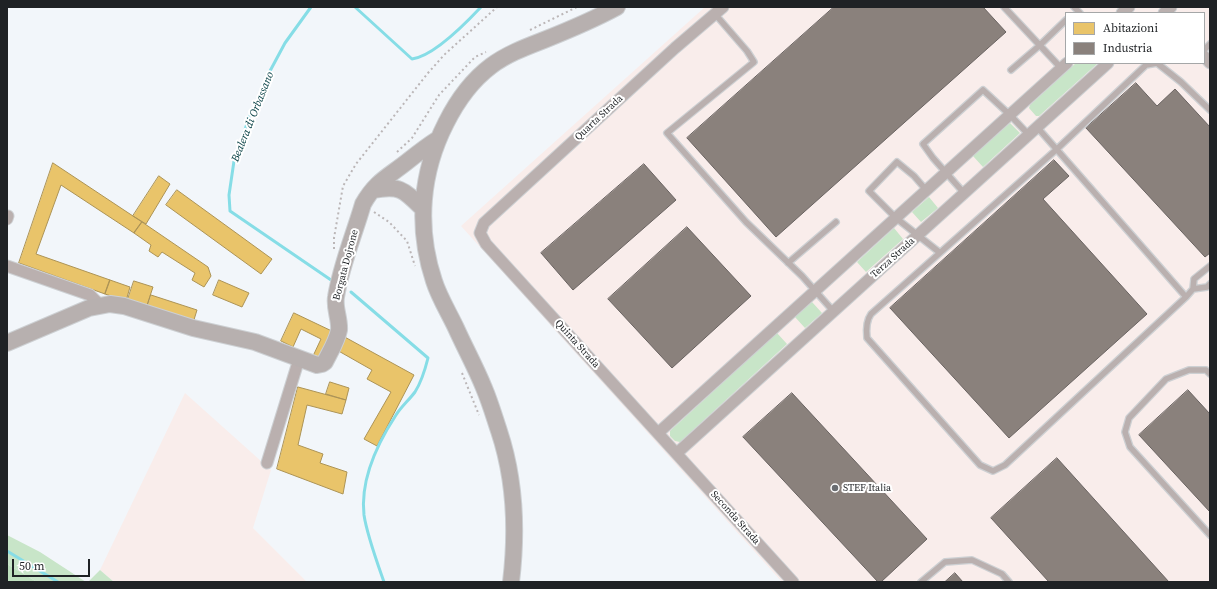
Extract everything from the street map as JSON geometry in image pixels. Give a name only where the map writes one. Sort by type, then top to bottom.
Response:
[{"type":"street","points":[[511,582],[514,534],[510,476],[500,433],[484,388],[434,282],[428,256],[423,208],[424,187],[429,165],[438,139],[455,107],[472,83],[491,65],[512,53],[591,21],[617,7]]},
{"type":"street","name":"Quarta Strada","points":[[480,233],[484,223],[675,48],[719,10]]},
{"type":"street","name":"Terza Strada","points":[[677,453],[1107,64]]},
{"type":"street","points":[[658,433],[816,292],[1064,66]]},
{"type":"street","name":"Borgata Dojrone","points":[[7,344],[89,308],[110,304],[124,306],[193,328],[255,342],[317,365],[322,364],[325,362],[339,330],[335,306],[336,297],[363,204],[381,180],[438,139]]},
{"type":"street","points":[[373,190],[388,187],[402,190],[409,194],[423,208]]},
{"type":"street","name":"Quinta Strada","points":[[480,233],[486,244],[677,453]]},
{"type":"street","points":[[7,266],[90,296],[100,305]]},
{"type":"street","points":[[267,463],[299,359]]},
{"type":"street","name":"Seconda Strada","points":[[677,453],[793,582]]},
{"type":"lane","points":[[1004,7],[1039,46],[1064,66]]},
{"type":"lane","points":[[719,10],[754,62],[667,132],[746,222],[802,276],[834,312]]},
{"type":"lane","points":[[1011,70],[1065,21]]},
{"type":"lane","points":[[1151,64],[1146,65],[1057,149],[939,252],[871,314],[868,319],[866,330],[867,338],[980,465],[993,471],[1005,465],[1186,297],[1193,289],[1194,279],[1210,266]]},
{"type":"lane","points":[[1157,64],[1181,82],[1210,110]]},
{"type":"lane","points":[[964,193],[933,158],[923,144],[928,139],[983,90],[1010,115],[1028,135]]},
{"type":"lane","points":[[1037,127],[1186,297]]},
{"type":"lane","points":[[927,191],[914,176],[897,162],[868,191],[896,218],[939,252]]},
{"type":"lane","points":[[788,263],[836,222]]},
{"type":"lane","points":[[1193,289],[1207,287],[1210,284]]},
{"type":"lane","points":[[1208,372],[1189,370],[1166,379],[1129,418],[1125,432],[1130,447],[1210,535]]},
{"type":"lane","points":[[920,582],[945,562],[972,560],[1002,574],[1010,582]]},
{"type":"path","points":[[345,263],[338,257],[334,250],[334,238],[340,197],[348,176],[440,60],[467,32],[497,7]]},
{"type":"path","points":[[363,204],[389,222],[408,241],[416,271]]},
{"type":"path","points":[[461,370],[481,421]]},
{"type":"shaded area","points":[[705,7],[1210,7],[1210,582],[782,582],[461,226]]},
{"type":"shaded area","points":[[185,393],[271,470],[253,528],[307,582],[114,582],[100,570]]},
{"type":"green space","points":[[1075,64],[1097,64],[1039,116],[1036,116],[1029,108],[1030,105]]},
{"type":"green space","points":[[1010,123],[1020,133],[983,167],[973,156]]},
{"type":"green space","points":[[929,197],[938,208],[921,222],[912,212]]},
{"type":"green space","points":[[894,228],[903,239],[866,272],[857,262]]},
{"type":"green space","points":[[812,302],[822,313],[805,328],[795,317]]},
{"type":"green space","points":[[777,333],[787,344],[680,442],[675,441],[670,436],[670,431]]},
{"type":"green space","points":[[7,535],[40,552],[86,582],[37,582],[7,564]]},
{"type":"green space","points":[[7,564],[37,582],[7,582]]},
{"type":"green space","points":[[100,570],[114,582],[88,582]]},
{"type":"building: Abitazioni","points":[[53,163],[142,222],[134,233],[61,185],[36,254],[110,280],[105,294],[19,263]]},
{"type":"building: Abitazioni","points":[[159,176],[170,184],[146,224],[133,216]]},
{"type":"building: Abitazioni","points":[[177,190],[272,259],[261,274],[166,205]]},
{"type":"building: Abitazioni","points":[[142,222],[208,267],[211,276],[204,287],[192,280],[195,273],[162,252],[158,257],[149,251],[151,245],[134,233]]},
{"type":"building: Abitazioni","points":[[110,280],[130,287],[126,301],[105,294]]},
{"type":"building: Abitazioni","points":[[219,280],[249,293],[242,307],[213,295]]},
{"type":"building: Abitazioni","points":[[134,281],[153,287],[146,308],[127,302]]},
{"type":"building: Abitazioni","points":[[151,295],[197,310],[193,323],[147,308]]},
{"type":"building: Abitazioni","points":[[294,313],[336,333],[323,362],[313,356],[321,339],[301,329],[293,347],[281,341]]},
{"type":"building: Abitazioni","points":[[341,335],[414,375],[377,446],[364,439],[391,392],[367,379],[372,370],[335,349]]},
{"type":"building: Abitazioni","points":[[330,382],[349,388],[346,400],[326,394]]},
{"type":"building: Abitazioni","points":[[298,387],[346,400],[342,414],[307,405],[298,445],[323,454],[320,463],[347,472],[343,494],[277,469]]},
{"type":"building: Industria","points":[[834,7],[983,7],[1006,32],[776,237],[687,138]]},
{"type":"building: Industria","points":[[1136,83],[1157,106],[1175,89],[1210,127],[1210,253],[1205,257],[1086,128]]},
{"type":"building: Industria","points":[[1054,160],[1069,176],[1043,199],[1147,314],[1009,438],[890,308]]},
{"type":"building: Industria","points":[[644,164],[676,200],[573,290],[541,253]]},
{"type":"building: Industria","points":[[687,227],[751,296],[672,368],[608,299]]},
{"type":"building: Industria","points":[[1188,390],[1210,414],[1210,512],[1139,435]]},
{"type":"building: Industria","name":"STEF Italia","points":[[792,393],[927,539],[881,582],[878,582],[743,437]]},
{"type":"building: Industria","points":[[1057,458],[1169,582],[1049,582],[991,518]]},
{"type":"building: Industria","points":[[955,573],[963,582],[945,582]]},
{"type":"waterway","name":"Bealera di Orbassano","points":[[311,7],[285,43],[270,71],[264,88],[249,118],[234,161],[229,195],[230,211],[331,280]]},
{"type":"waterway","points":[[355,7],[412,59],[421,57],[440,45],[458,30],[481,7]]},
{"type":"waterway","name":"Bealera di Orbassano","points":[[351,292],[428,358],[417,388],[413,395],[400,409],[382,438],[367,475],[363,502],[365,523],[384,582]]},
{"type":"waterway","name":"Bealera di Orbassano","points":[[7,551],[58,582]]},
{"type":"place","name":"STEF Italia","points":[[835,488]]}]
